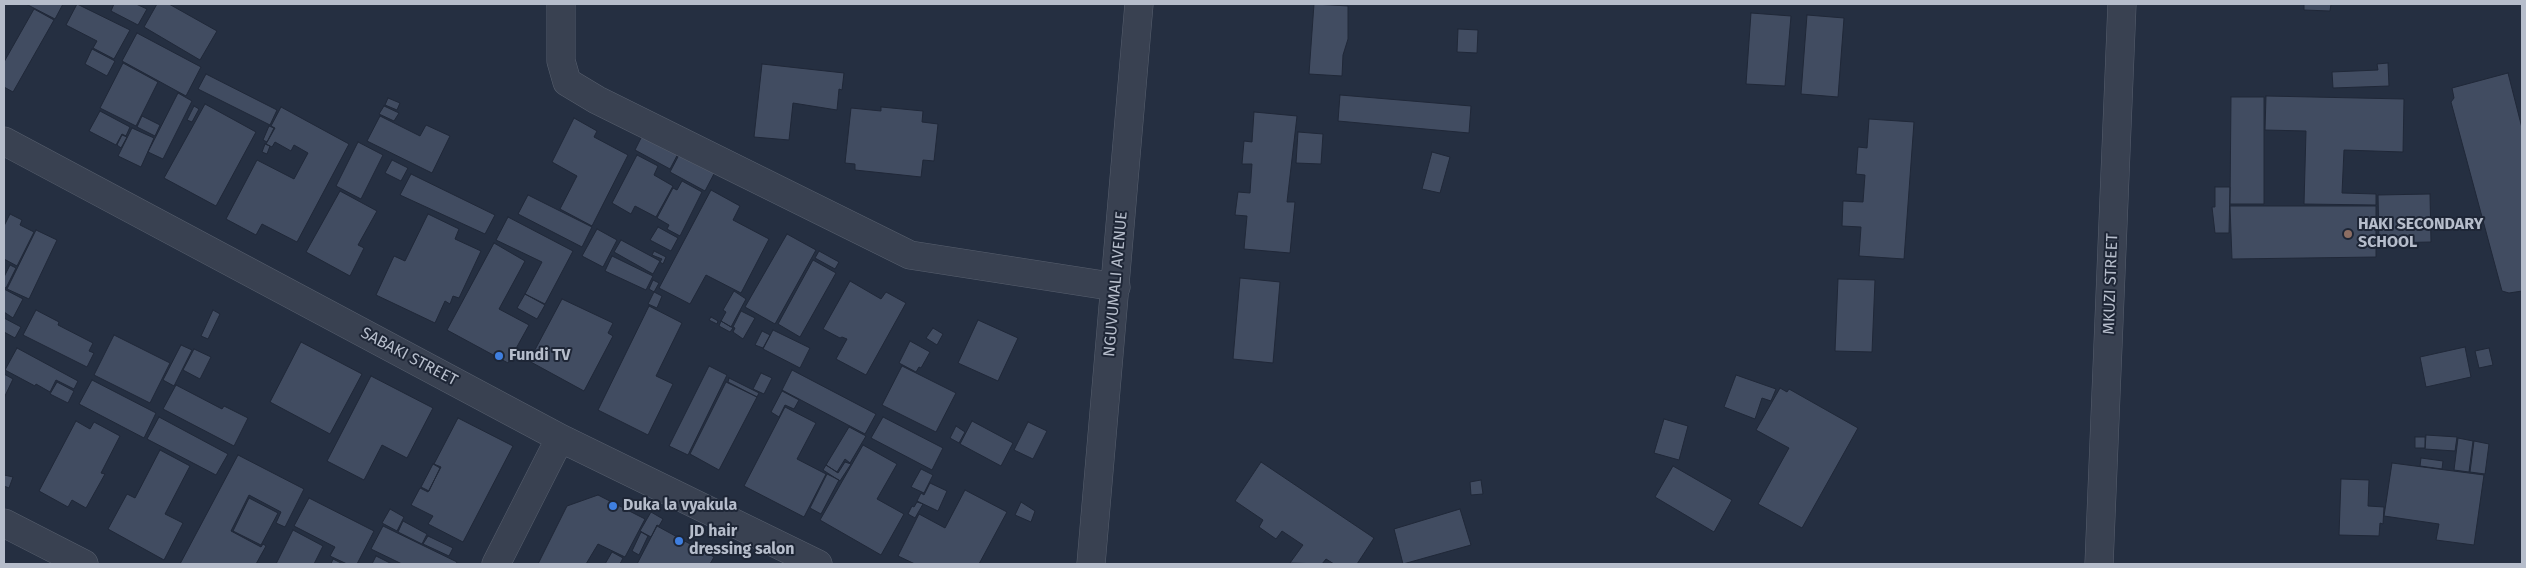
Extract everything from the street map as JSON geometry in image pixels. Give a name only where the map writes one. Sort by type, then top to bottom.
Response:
[{"type":"street","points":[[561,4],[561,61],[567,82],[597,100],[910,256],[1116,287]]},
{"type":"street","name":"NGUVUMALI AVENUE","points":[[1092,564],[1139,4]]},
{"type":"street","name":"MKUZI STREET","points":[[2099,564],[2122,4]]},
{"type":"street","name":"SABAKI STREET","points":[[4,141],[560,438],[818,564]]},
{"type":"street","points":[[496,564],[560,438]]},
{"type":"street","points":[[4,523],[84,564]]},
{"type":"building","points":[[26,4],[63,4],[55,19]]},
{"type":"building","points":[[77,4],[130,30],[114,59],[93,48],[97,41],[66,25]]},
{"type":"building","points":[[114,4],[136,4],[147,9],[138,25],[111,11]]},
{"type":"building","points":[[157,4],[169,4],[217,31],[200,60],[144,27]]},
{"type":"building","points":[[1314,4],[1348,6],[1348,39],[1343,55],[1342,76],[1309,74]]},
{"type":"building","points":[[2304,4],[2331,4],[2330,11],[2304,10]]},
{"type":"building","points":[[34,9],[54,20],[13,92],[4,87],[4,62]]},
{"type":"building","points":[[1751,13],[1791,16],[1785,86],[1746,84]]},
{"type":"building","points":[[1807,15],[1844,18],[1838,97],[1801,94]]},
{"type":"building","points":[[1458,29],[1478,30],[1477,53],[1457,52]]},
{"type":"building","points":[[137,33],[201,67],[186,96],[122,61]]},
{"type":"building","points":[[92,49],[115,61],[107,76],[85,64]]},
{"type":"building","points":[[123,63],[158,82],[136,126],[100,108]]},
{"type":"building","points":[[2388,63],[2389,86],[2333,88],[2332,72],[2378,70],[2377,64]]},
{"type":"building","points":[[762,64],[844,73],[842,90],[839,89],[837,110],[793,103],[789,140],[754,137]]},
{"type":"building","points":[[2508,73],[2522,128],[2522,291],[2509,293],[2502,291],[2451,102],[2454,98],[2452,88]]},
{"type":"building","points":[[206,74],[277,110],[270,125],[198,89]]},
{"type":"building","points":[[178,93],[192,101],[163,159],[148,152]]},
{"type":"building","points":[[1340,95],[1471,106],[1469,133],[1338,121]]},
{"type":"building","points":[[2266,96],[2404,99],[2403,152],[2344,150],[2342,193],[2376,194],[2376,205],[2304,204],[2306,131],[2265,130]]},
{"type":"building","points":[[2231,97],[2264,97],[2264,204],[2230,204]]},
{"type":"building","points":[[388,98],[400,103],[397,110],[385,105]]},
{"type":"building","points":[[205,104],[256,132],[216,206],[164,178]]},
{"type":"building","points":[[194,106],[199,109],[192,122],[187,120]]},
{"type":"building","points":[[384,106],[399,113],[394,121],[379,114]]},
{"type":"building","points":[[281,107],[349,144],[297,242],[262,224],[256,235],[226,219],[257,160],[294,179],[308,153],[294,145],[291,151],[275,142],[272,147],[266,144],[275,128],[271,126]]},
{"type":"building","points":[[881,107],[923,111],[922,122],[938,124],[934,161],[923,160],[921,177],[855,170],[855,164],[845,163],[851,108],[881,111]]},
{"type":"building","points":[[100,111],[130,127],[126,136],[122,134],[116,145],[89,131]]},
{"type":"building","points":[[1254,112],[1297,116],[1287,202],[1295,202],[1290,253],[1244,249],[1247,216],[1235,215],[1238,192],[1250,193],[1252,164],[1242,164],[1244,141],[1252,142]]},
{"type":"building","points":[[142,116],[160,125],[155,136],[137,127]]},
{"type":"building","points":[[380,116],[420,136],[426,125],[450,136],[432,173],[367,141]]},
{"type":"building","points":[[574,118],[597,131],[594,137],[628,155],[592,226],[560,209],[577,176],[552,162]]},
{"type":"building","points":[[1869,119],[1914,122],[1904,259],[1859,256],[1861,227],[1842,226],[1843,201],[1863,202],[1865,175],[1856,174],[1858,147],[1867,148]]},
{"type":"building","points":[[269,126],[274,128],[267,142],[263,140]]},
{"type":"building","points":[[132,128],[154,138],[141,167],[118,156]]},
{"type":"building","points":[[644,132],[680,150],[670,169],[635,150]]},
{"type":"building","points":[[1298,132],[1323,134],[1321,164],[1296,163]]},
{"type":"building","points":[[122,135],[127,137],[121,148],[117,145]]},
{"type":"building","points":[[358,142],[383,155],[361,199],[336,186]]},
{"type":"building","points":[[265,144],[270,146],[267,154],[262,152]]},
{"type":"building","points":[[1432,152],[1450,157],[1440,193],[1422,189]]},
{"type":"building","points":[[680,153],[716,170],[705,191],[670,172]]},
{"type":"building","points":[[637,155],[658,166],[654,175],[673,186],[656,217],[635,206],[631,214],[612,203]]},
{"type":"building","points":[[392,160],[408,168],[401,181],[385,173]]},
{"type":"building","points":[[411,174],[495,215],[485,234],[400,195]]},
{"type":"building","points":[[682,181],[702,192],[680,236],[667,229],[669,225],[657,218],[673,188],[677,190]]},
{"type":"building","points":[[2215,187],[2230,187],[2229,233],[2215,233],[2212,207],[2215,207]]},
{"type":"building","points":[[711,190],[740,206],[733,220],[769,239],[741,293],[706,275],[690,304],[659,288]]},
{"type":"building","points":[[340,191],[377,211],[358,245],[364,248],[350,276],[306,252]]},
{"type":"building","points":[[2430,194],[2431,242],[2379,243],[2378,195]]},
{"type":"building","points":[[528,195],[592,227],[582,247],[518,214]]},
{"type":"building","points":[[2230,206],[2376,206],[2376,257],[2232,259]]},
{"type":"building","points":[[10,214],[22,220],[20,225],[34,232],[17,266],[4,259],[4,226]]},
{"type":"building","points":[[428,214],[459,229],[455,239],[481,251],[459,298],[453,296],[450,304],[445,301],[435,323],[376,295],[394,256],[405,261]]},
{"type":"building","points":[[508,217],[573,251],[545,304],[525,294],[542,262],[496,240]]},
{"type":"building","points":[[658,227],[678,238],[671,251],[650,240]]},
{"type":"building","points":[[597,229],[617,240],[603,267],[582,256]]},
{"type":"building","points":[[36,230],[57,240],[29,299],[7,289]]},
{"type":"building","points":[[787,234],[816,250],[775,324],[745,307]]},
{"type":"building","points":[[621,240],[660,261],[653,274],[614,252]]},
{"type":"building","points":[[494,243],[525,261],[499,309],[529,325],[508,363],[447,330]]},
{"type":"building","points":[[654,251],[666,257],[663,264],[660,262],[662,259],[652,255]]},
{"type":"building","points":[[819,251],[839,262],[835,269],[815,258]]},
{"type":"building","points":[[612,256],[653,276],[646,290],[605,271]]},
{"type":"building","points":[[813,260],[836,273],[800,337],[778,324]]},
{"type":"building","points":[[10,265],[16,268],[6,288],[4,287],[4,277]]},
{"type":"building","points":[[1240,278],[1280,282],[1273,363],[1233,359]]},
{"type":"building","points":[[1838,279],[1875,280],[1872,352],[1835,351]]},
{"type":"building","points":[[653,280],[659,283],[654,292],[649,289]]},
{"type":"building","points":[[850,281],[881,299],[886,292],[906,303],[866,375],[836,359],[847,339],[840,338],[823,329]]},
{"type":"building","points":[[4,289],[23,299],[13,318],[4,312]]},
{"type":"building","points":[[734,291],[746,299],[731,327],[721,321],[726,312],[723,310]]},
{"type":"building","points":[[654,292],[662,296],[657,308],[648,304]]},
{"type":"building","points":[[525,294],[545,305],[537,319],[517,308]]},
{"type":"building","points":[[562,299],[613,323],[608,333],[613,336],[584,391],[529,361]]},
{"type":"building","points":[[649,306],[682,323],[656,376],[673,384],[648,435],[598,410]]},
{"type":"building","points":[[36,310],[59,322],[58,325],[93,343],[89,351],[94,353],[87,367],[23,335]]},
{"type":"building","points":[[213,310],[220,314],[208,339],[201,336]]},
{"type":"building","points":[[741,311],[755,318],[743,339],[733,332],[735,328],[733,327]]},
{"type":"building","points":[[711,317],[718,321],[717,324],[709,320]]},
{"type":"building","points":[[4,318],[21,327],[15,338],[4,332]]},
{"type":"building","points":[[978,320],[1018,338],[998,381],[958,363]]},
{"type":"building","points":[[721,321],[733,328],[730,332],[719,326]]},
{"type":"building","points":[[933,328],[943,334],[937,345],[926,338]]},
{"type":"building","points":[[773,330],[810,348],[800,368],[763,349]]},
{"type":"building","points":[[762,331],[770,335],[763,348],[755,345]]},
{"type":"building","points":[[114,335],[170,363],[150,403],[94,375]]},
{"type":"building","points":[[910,341],[930,352],[921,368],[919,367],[916,372],[899,363]]},
{"type":"building","points":[[301,342],[362,374],[330,434],[270,402]]},
{"type":"building","points":[[181,345],[192,350],[174,386],[163,380]]},
{"type":"building","points":[[2465,347],[2471,377],[2426,387],[2420,357]]},
{"type":"building","points":[[17,348],[78,381],[74,389],[56,380],[50,392],[5,370]]},
{"type":"building","points":[[2489,348],[2493,365],[2479,368],[2475,351]]},
{"type":"building","points":[[194,349],[211,357],[200,379],[183,370]]},
{"type":"building","points":[[709,366],[727,375],[688,455],[669,446]]},
{"type":"building","points":[[902,366],[956,393],[936,432],[882,405]]},
{"type":"building","points":[[792,370],[876,414],[865,434],[782,390]]},
{"type":"building","points":[[761,373],[772,378],[764,394],[753,389]]},
{"type":"building","points":[[4,374],[13,379],[4,398]]},
{"type":"building","points":[[1736,375],[1776,389],[1771,401],[1762,398],[1755,419],[1724,407]]},
{"type":"building","points":[[371,376],[433,408],[407,458],[382,445],[364,480],[327,461]]},
{"type":"building","points":[[729,378],[759,393],[757,397],[728,382]]},
{"type":"building","points":[[92,380],[156,413],[144,438],[79,404]]},
{"type":"building","points":[[57,382],[74,391],[68,403],[50,394]]},
{"type":"building","points":[[726,382],[757,397],[719,470],[690,454]]},
{"type":"building","points":[[176,385],[222,409],[224,406],[248,418],[234,446],[163,409]]},
{"type":"building","points":[[1780,388],[1787,392],[1789,389],[1858,428],[1802,528],[1758,504],[1789,448],[1756,430]]},
{"type":"building","points":[[782,391],[799,400],[794,409],[785,405],[779,417],[771,412]]},
{"type":"building","points":[[785,407],[816,423],[797,459],[826,474],[804,517],[744,486]]},
{"type":"building","points":[[159,417],[228,454],[216,475],[147,439]]},
{"type":"building","points":[[883,417],[943,448],[932,470],[871,438]]},
{"type":"building","points":[[458,418],[513,446],[463,542],[428,524],[433,516],[411,505],[420,488],[428,492],[441,467],[434,464]]},
{"type":"building","points":[[1664,419],[1688,426],[1679,460],[1654,453]]},
{"type":"building","points":[[76,421],[90,429],[94,422],[120,436],[101,473],[105,474],[86,508],[72,500],[68,507],[39,491]]},
{"type":"building","points":[[972,421],[1013,443],[1001,466],[960,444]]},
{"type":"building","points":[[1028,422],[1047,431],[1033,459],[1014,450]]},
{"type":"building","points":[[956,426],[965,432],[959,443],[950,438]]},
{"type":"building","points":[[849,427],[866,436],[850,463],[845,459],[837,472],[826,465]]},
{"type":"building","points":[[2426,435],[2457,437],[2455,451],[2425,449]]},
{"type":"building","points":[[2415,437],[2425,437],[2425,448],[2415,448]]},
{"type":"building","points":[[2458,438],[2473,441],[2469,472],[2454,470]]},
{"type":"building","points":[[2474,441],[2489,444],[2485,474],[2470,472]]},
{"type":"building","points":[[863,445],[897,464],[877,499],[904,514],[881,555],[820,520]]},
{"type":"building","points":[[160,450],[190,466],[165,514],[183,523],[164,560],[108,529],[127,494],[135,498]]},
{"type":"building","points":[[238,455],[304,489],[285,527],[276,523],[281,512],[249,495],[231,531],[261,547],[263,544],[266,546],[256,564],[180,564]]},
{"type":"building","points":[[2421,458],[2443,461],[2442,469],[2420,466]]},
{"type":"building","points":[[845,462],[851,464],[840,481],[823,470],[826,465],[838,473]]},
{"type":"building","points":[[1261,462],[1374,538],[1357,564],[1334,564],[1326,559],[1322,564],[1290,563],[1303,545],[1282,531],[1276,539],[1259,527],[1263,520],[1235,501]]},
{"type":"building","points":[[2392,463],[2484,475],[2474,545],[2436,540],[2439,524],[2384,516]]},
{"type":"building","points":[[433,464],[440,468],[429,491],[421,487]]},
{"type":"building","points":[[1673,466],[1732,500],[1714,532],[1655,497]]},
{"type":"building","points":[[921,469],[933,475],[924,493],[911,487]]},
{"type":"building","points":[[827,474],[839,480],[821,514],[810,508]]},
{"type":"building","points":[[4,475],[13,477],[9,488],[4,486]]},
{"type":"building","points":[[2341,479],[2369,480],[2368,506],[2384,507],[2383,524],[2380,523],[2379,536],[2339,535]]},
{"type":"building","points":[[1481,480],[1483,494],[1471,495],[1470,482]]},
{"type":"building","points":[[930,483],[947,491],[938,511],[917,501],[921,493],[924,495]]},
{"type":"building","points":[[965,490],[1007,512],[979,564],[915,564],[898,556],[919,514],[945,528]]},
{"type":"building","points":[[598,495],[645,519],[625,557],[598,544],[586,564],[538,564],[567,506]]},
{"type":"building","points":[[249,498],[278,513],[261,545],[233,531]]},
{"type":"building","points":[[309,498],[374,531],[357,564],[347,564],[330,556],[335,547],[294,526]]},
{"type":"building","points":[[917,502],[923,504],[915,518],[908,514],[912,506],[914,507]]},
{"type":"building","points":[[1021,502],[1035,511],[1031,522],[1015,515]]},
{"type":"building","points":[[390,509],[404,517],[397,531],[382,523]]},
{"type":"building","points":[[1460,509],[1471,545],[1403,564],[1394,529]]},
{"type":"building","points":[[651,512],[663,519],[659,526],[657,525],[651,537],[640,531]]},
{"type":"building","points":[[403,521],[427,534],[422,544],[398,532]]},
{"type":"building","points":[[383,526],[457,562],[456,564],[402,564],[371,549]]},
{"type":"building","points":[[657,526],[714,557],[710,564],[637,564]]},
{"type":"building","points":[[293,530],[323,546],[314,564],[276,564]]},
{"type":"building","points":[[641,532],[648,536],[639,555],[632,551]]},
{"type":"building","points":[[428,536],[453,548],[449,556],[423,544]]},
{"type":"building","points":[[612,552],[623,558],[620,564],[605,564]]},
{"type":"building","points":[[376,556],[392,564],[372,564]]},
{"type":"building","points":[[333,559],[343,564],[331,564]]},
{"type":"place","name":"HAKI SECONDARY SCHOOL","points":[[2348,234]]},
{"type":"place","name":"Fundi TV","points":[[499,356]]},
{"type":"place","name":"Duka la vyakula","points":[[613,506]]},
{"type":"place","name":"JD hair dressing salon","points":[[679,541]]}]
